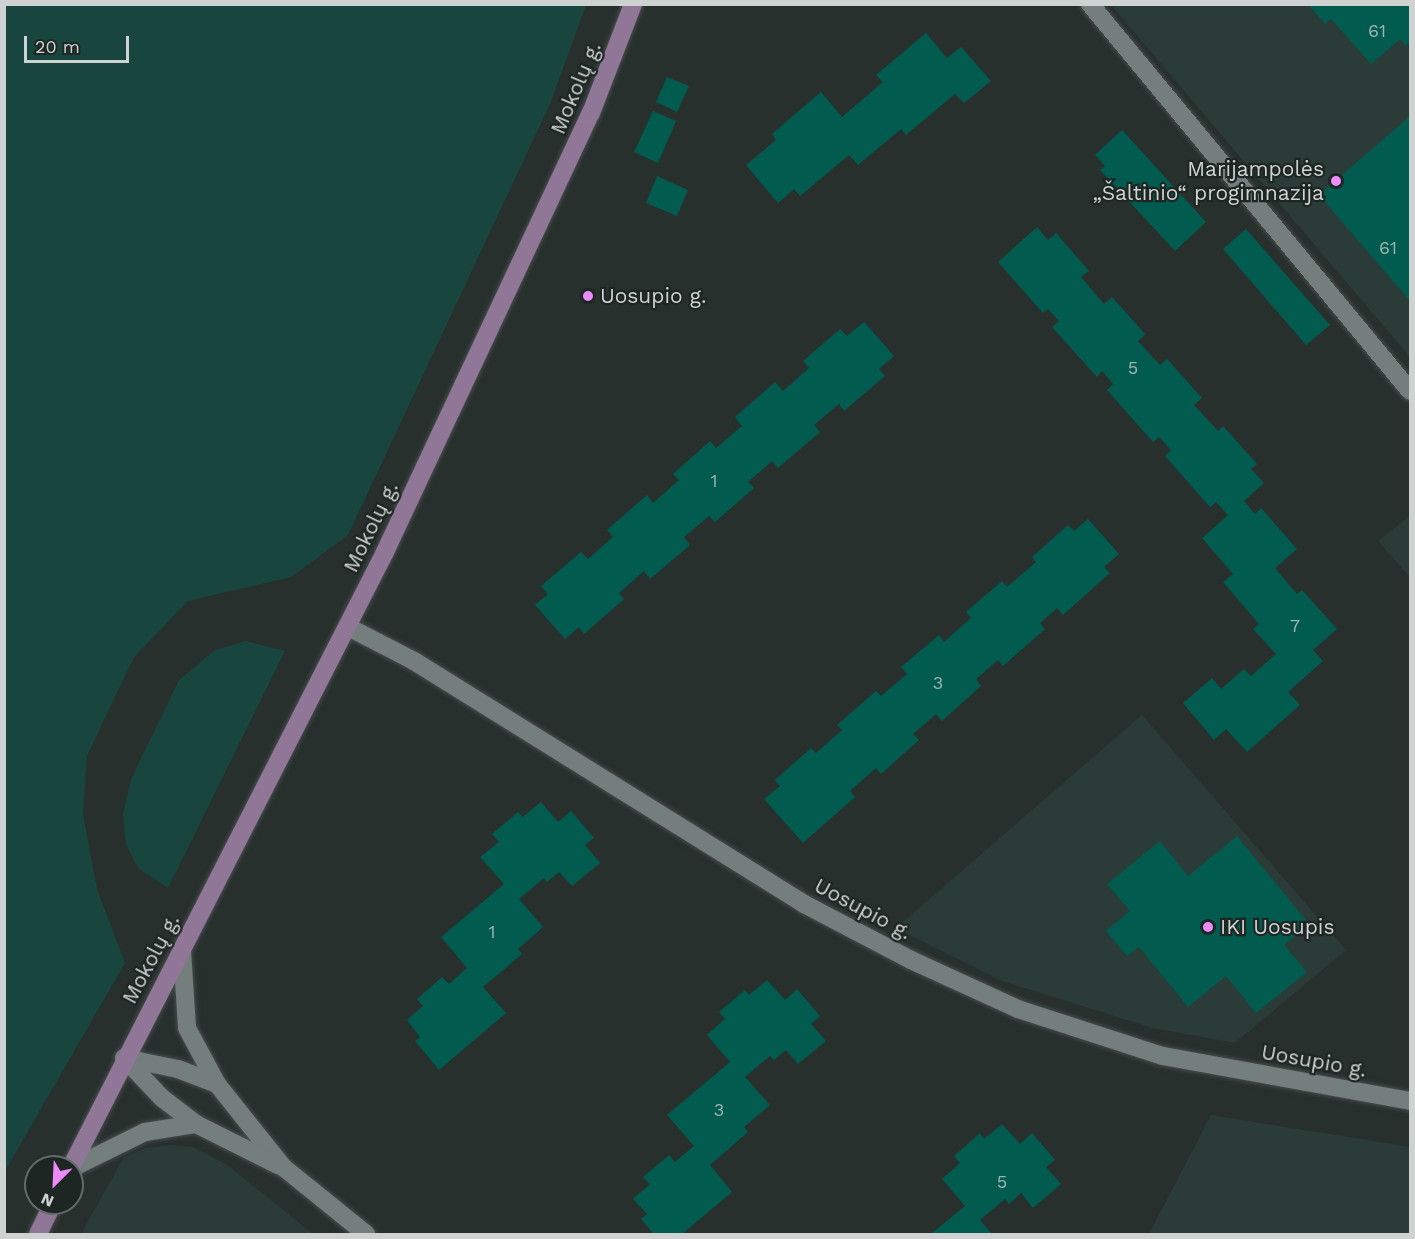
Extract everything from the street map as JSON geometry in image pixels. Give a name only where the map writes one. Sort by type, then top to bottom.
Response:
[{"type":"main road","name":"Mokolų g.","points":[[77,1155],[124,1058],[348,627],[591,113],[633,4]]},
{"type":"main road","points":[[38,1234],[47,1215]]},
{"type":"street","points":[[1090,4],[1410,391]]},
{"type":"street","name":"Uosupio g.","points":[[348,627],[414,661],[804,904],[911,960],[1018,1009],[1163,1056],[1410,1101]]},
{"type":"street","points":[[182,950],[187,1028],[217,1084],[283,1167],[366,1234]]},
{"type":"street","points":[[124,1058],[178,1069],[217,1084]]},
{"type":"street","points":[[124,1058],[162,1098],[196,1124],[283,1167]]},
{"type":"street","points":[[84,1161],[145,1132],[196,1124]]},
{"type":"shaded area","name":"Marijampolės „Šaltinio“ progimnazija","points":[[1111,5],[1410,5],[1410,357]]},
{"type":"shaded area","points":[[1410,516],[1410,577],[1378,541]]},
{"type":"shaded area","points":[[1142,715],[1346,950],[1235,1043],[1153,1028],[1002,981],[896,928]]},
{"type":"shaded area","points":[[1211,1115],[1410,1147],[1410,1234],[1149,1234]]},
{"type":"shaded area","points":[[172,1145],[193,1147],[226,1164],[313,1234],[81,1234],[124,1157],[145,1148]]},
{"type":"green space","points":[[4,5],[586,5],[550,104],[348,535],[291,577],[188,601],[134,657],[87,756],[83,814],[97,889],[125,963],[5,1171]]},
{"type":"green space","points":[[246,641],[285,651],[168,888],[139,869],[126,845],[123,814],[131,779],[179,680],[215,650]]},
{"type":"building","points":[[1308,4],[1410,4],[1410,42],[1406,46],[1400,39],[1371,64],[1331,19],[1325,24]]},
{"type":"building","points":[[926,33],[947,58],[961,47],[991,81],[964,103],[955,94],[906,135],[901,129],[858,165],[849,155],[800,196],[794,189],[778,203],[746,165],[776,140],[772,134],[821,92],[842,117],[883,82],[876,75]]},
{"type":"building","points":[[667,77],[689,86],[677,112],[656,102]]},
{"type":"building","points":[[653,111],[676,121],[658,163],[634,152]]},
{"type":"building","points":[[1410,116],[1410,301],[1319,195]]},
{"type":"building","points":[[1122,130],[1206,222],[1175,251],[1100,170],[1105,166],[1095,155]]},
{"type":"building","points":[[657,176],[688,190],[677,216],[646,203]]},
{"type":"building","points":[[1037,227],[1048,240],[1056,233],[1089,271],[1081,277],[1104,304],[1112,297],[1145,334],[1138,341],[1160,365],[1167,359],[1202,398],[1194,405],[1218,431],[1223,426],[1257,464],[1251,469],[1264,483],[1244,501],[1255,514],[1261,508],[1297,549],[1275,568],[1297,594],[1302,590],[1337,629],[1313,650],[1323,661],[1288,692],[1300,705],[1247,752],[1226,729],[1214,740],[1183,703],[1212,678],[1221,689],[1244,669],[1251,676],[1276,654],[1253,629],[1259,624],[1223,582],[1233,574],[1202,538],[1228,515],[1216,502],[1210,507],[1165,456],[1171,450],[1159,437],[1153,442],[1107,390],[1113,384],[1102,371],[1097,377],[1052,327],[1059,321],[1048,309],[1043,313],[998,262]]},
{"type":"building","points":[[1246,229],[1330,325],[1306,345],[1223,249]]},
{"type":"building","points":[[864,322],[894,356],[879,369],[885,376],[844,411],[839,404],[814,425],[820,432],[778,468],[772,461],[748,482],[754,488],[715,522],[709,516],[684,537],[690,545],[650,579],[644,571],[619,593],[624,599],[584,634],[579,627],[565,639],[535,605],[548,594],[541,586],[581,552],[588,559],[613,537],[607,530],[647,495],[653,503],[679,480],[673,474],[710,441],[716,448],[742,426],[735,417],[775,382],[783,391],[809,368],[803,361],[840,329],[847,336]]},
{"type":"building","points":[[1088,519],[1119,554],[1104,567],[1110,573],[1063,615],[1057,608],[1040,623],[1045,629],[1003,666],[998,660],[976,679],[981,686],[942,721],[936,714],[913,734],[919,740],[881,774],[876,768],[850,791],[855,797],[803,843],[764,799],[780,786],[775,780],[811,748],[816,753],[842,730],[837,725],[876,691],[881,696],[907,674],[901,667],[939,635],[944,642],[971,618],[966,612],[1002,581],[1007,587],[1036,562],[1032,557],[1068,525],[1074,531]]},
{"type":"building","points":[[541,802],[558,822],[571,811],[594,838],[585,845],[600,863],[572,886],[559,872],[547,882],[544,878],[519,899],[543,927],[518,949],[522,954],[483,987],[506,1013],[439,1070],[415,1041],[420,1037],[407,1020],[423,1006],[417,999],[442,977],[449,984],[467,968],[441,937],[504,884],[480,857],[499,842],[492,834],[518,812],[523,817]]},
{"type":"building","name":"IKI Uosupis","points":[[1237,836],[1309,924],[1284,945],[1307,972],[1256,1013],[1226,976],[1188,1007],[1139,947],[1127,956],[1106,931],[1130,911],[1107,884],[1160,841],[1188,876]]},
{"type":"building","points":[[767,980],[785,1000],[797,989],[820,1016],[811,1024],[826,1041],[798,1064],[786,1050],[774,1060],[770,1056],[745,1077],[770,1105],[744,1127],[748,1132],[710,1165],[732,1192],[682,1234],[654,1234],[641,1219],[647,1214],[633,1199],[650,1184],[643,1177],[669,1155],[675,1162],[694,1146],[667,1115],[730,1062],[707,1035],[725,1019],[719,1012],[745,990],[749,995]]},
{"type":"building","points":[[1002,1124],[1020,1144],[1032,1133],[1055,1160],[1046,1167],[1061,1184],[1033,1208],[1021,1193],[1009,1204],[1005,1199],[980,1220],[992,1234],[931,1234],[965,1206],[942,1179],[960,1163],[954,1156],[980,1133],[984,1139]]},
{"type":"place","name":"Marijampolės „Šaltinio“ progimnazija","points":[[1336,181]]},
{"type":"place","name":"Uosupio g.","points":[[588,296]]},
{"type":"place","name":"IKI Uosupis","points":[[1208,927]]}]
